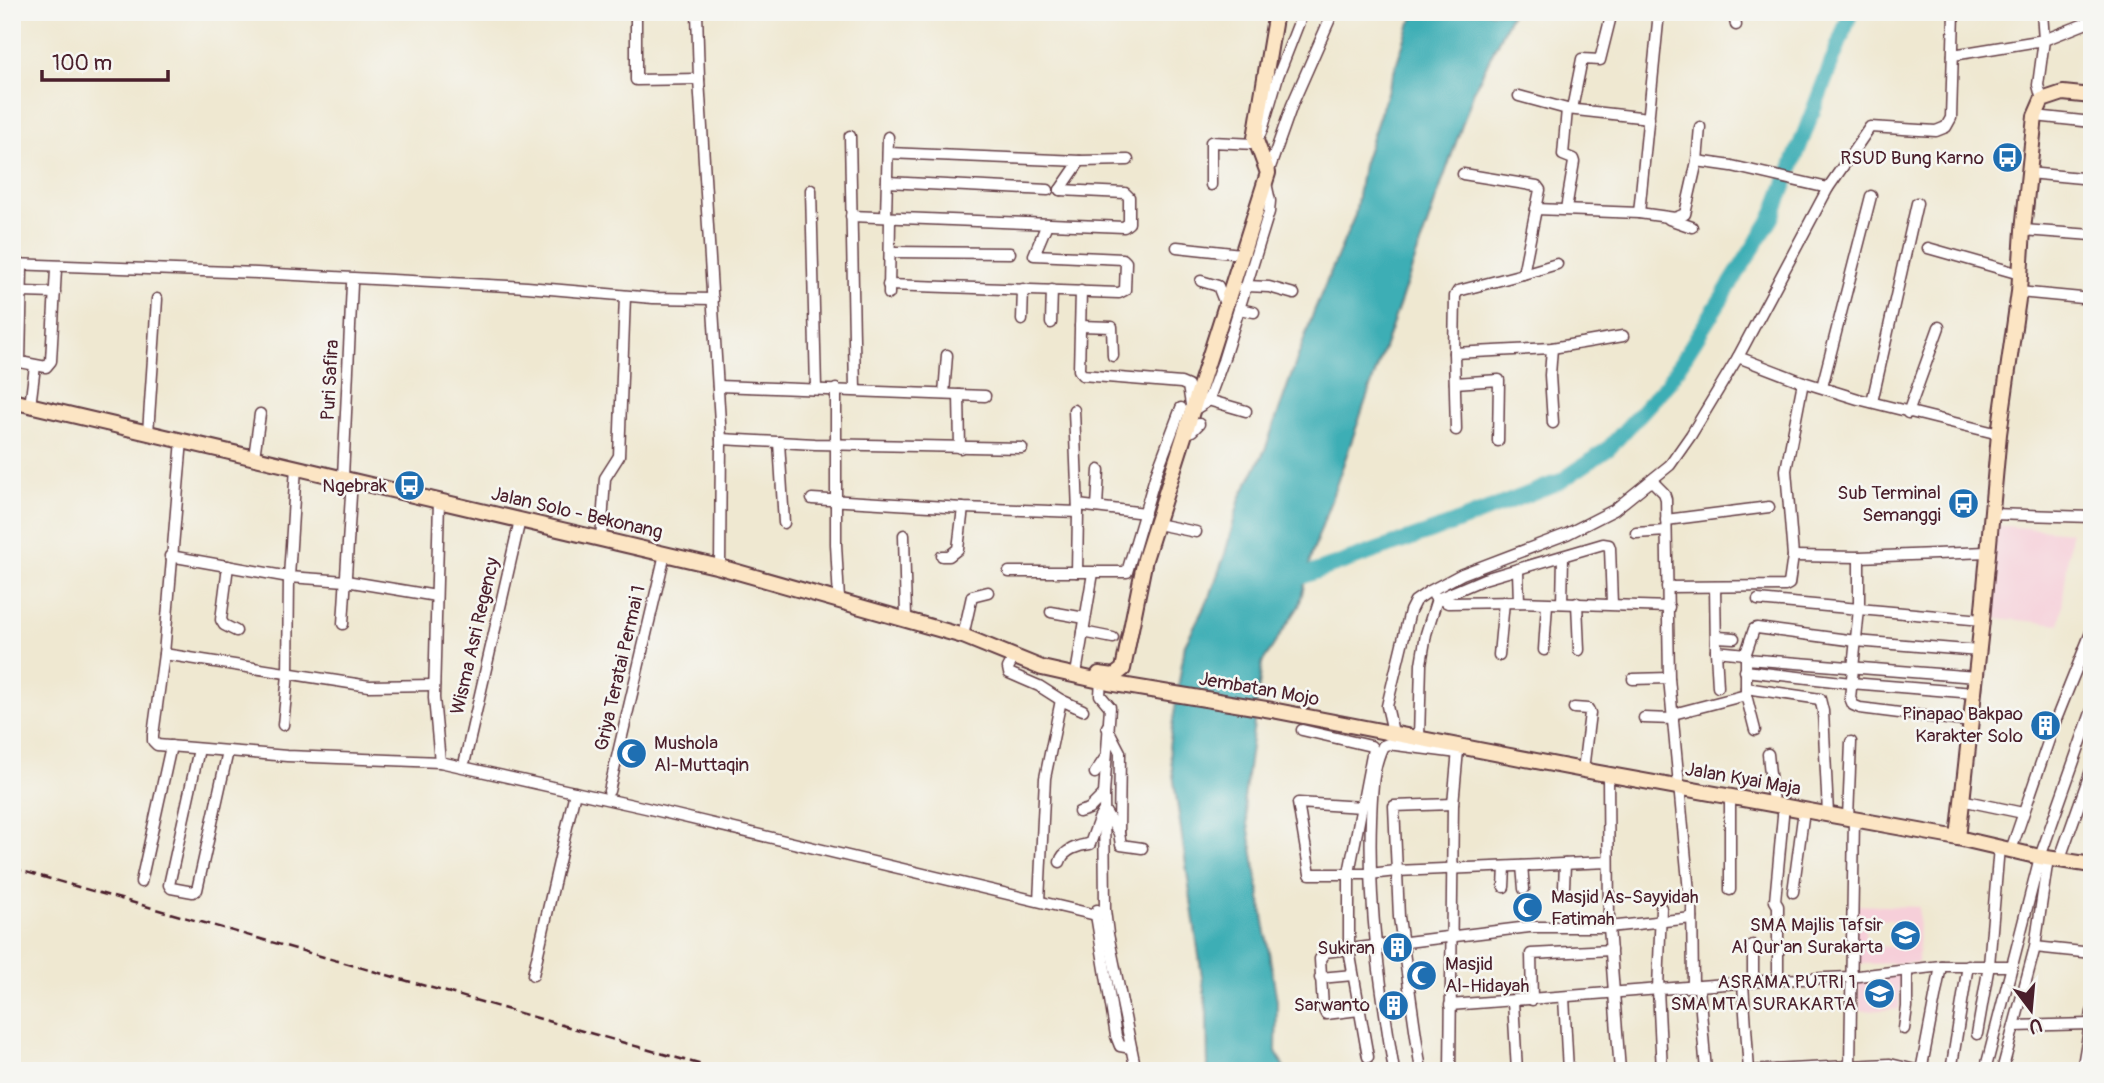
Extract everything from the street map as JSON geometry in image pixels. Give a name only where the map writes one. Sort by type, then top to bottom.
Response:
[{"type":"main road","points":[[1008,654],[1108,676],[1118,674],[1123,668],[1145,559],[1185,432],[1196,417],[1231,305],[1262,162],[1276,12]]},
{"type":"main road","points":[[1958,838],[1999,434],[2019,292],[2035,116],[2042,100],[2063,93],[2092,96]]},
{"type":"main road","name":"Jalan Solo - Bekonang","points":[[12,401],[720,567],[906,618],[963,636],[1042,668],[1125,686]]},
{"type":"main road","name":"Jembatan Mojo","points":[[1125,686],[1390,732]]},
{"type":"main road","name":"Jalan Kyai Maja","points":[[1390,732],[1458,749],[1677,786],[2092,865]]},
{"type":"street","points":[[636,12],[636,80],[699,79]]},
{"type":"street","points":[[697,12],[718,386],[720,567]]},
{"type":"street","points":[[1196,417],[1208,400],[1223,361],[1231,305],[1246,286],[1269,212],[1270,201],[1262,162],[1263,127],[1278,76],[1303,12]]},
{"type":"street","points":[[1262,162],[1292,105],[1333,12]]},
{"type":"street","points":[[1566,209],[1574,162],[1563,155],[1569,109],[1581,63],[1585,59],[1600,60],[1612,12]]},
{"type":"street","points":[[1639,213],[1659,12]]},
{"type":"street","points":[[1733,12],[1736,25]]},
{"type":"street","points":[[1390,732],[1387,706],[1410,611],[1415,601],[1462,574],[1567,534],[1614,510],[1670,465],[1738,357],[1828,188],[1870,127],[1936,131],[1946,127],[1951,118],[1954,12]]},
{"type":"street","points":[[2042,12],[2043,40],[2038,85],[2042,100]]},
{"type":"street","points":[[1953,55],[2043,40],[2092,21]]},
{"type":"street","points":[[1519,96],[1569,109],[1649,118]]},
{"type":"street","points":[[2035,116],[2092,122]]},
{"type":"street","points":[[1536,209],[1639,213],[1675,218],[1685,214],[1700,127]]},
{"type":"street","points":[[850,136],[855,390]]},
{"type":"street","points":[[888,137],[888,289],[1023,289],[1119,293],[1125,290],[1125,260],[1034,255],[1047,224]]},
{"type":"street","points":[[1211,185],[1211,142],[1262,162]]},
{"type":"street","points":[[888,153],[1128,160]]},
{"type":"street","points":[[851,216],[1124,227],[1129,223],[1129,197],[1125,193],[1060,190],[1080,160]]},
{"type":"street","points":[[1696,161],[1828,188]]},
{"type":"street","points":[[2028,173],[2092,179]]},
{"type":"street","points":[[1463,174],[1538,186],[1540,190],[1523,274]]},
{"type":"street","points":[[887,182],[1048,190]]},
{"type":"street","points":[[811,190],[816,388]]},
{"type":"street","points":[[1822,387],[1871,196]]},
{"type":"street","points":[[1871,402],[1917,203]]},
{"type":"street","points":[[1639,213],[1663,217],[1692,228]]},
{"type":"street","points":[[2023,230],[2092,235]]},
{"type":"street","points":[[1177,247],[1241,254]]},
{"type":"street","points":[[1928,248],[2020,274]]},
{"type":"street","points":[[890,252],[1010,253]]},
{"type":"street","points":[[1456,430],[1456,293],[1557,264]]},
{"type":"street","points":[[56,269],[51,361],[48,366],[22,363],[22,292],[17,267],[257,272],[527,287],[625,296],[713,299]]},
{"type":"street","points":[[1201,281],[1218,286],[1231,305],[1254,312]]},
{"type":"street","name":"Puri Safira","points":[[343,624],[352,284]]},
{"type":"street","points":[[1246,286],[1294,294]]},
{"type":"street","points":[[1022,320],[1023,289]]},
{"type":"street","points":[[1051,323],[1052,290]]},
{"type":"street","points":[[1081,291],[1079,370],[1082,375],[1181,383],[1188,386],[1196,417]]},
{"type":"street","points":[[22,292],[55,293]]},
{"type":"street","points":[[2019,292],[2092,299]]},
{"type":"street","points":[[601,540],[605,478],[619,456],[625,296]]},
{"type":"street","points":[[148,433],[157,299]]},
{"type":"street","points":[[1080,326],[1112,327],[1113,356]]},
{"type":"street","points":[[1908,413],[1939,327]]},
{"type":"street","points":[[1454,352],[1552,348],[1623,336]]},
{"type":"street","points":[[1552,348],[1550,375],[1553,423]]},
{"type":"street","points":[[944,394],[947,355]]},
{"type":"street","points":[[1738,357],[1803,382],[1908,413],[1999,434]]},
{"type":"street","points":[[30,406],[36,366]]},
{"type":"street","points":[[1455,383],[1499,380],[1499,441]]},
{"type":"street","points":[[1667,587],[1785,586],[1791,581],[1793,556],[1787,470],[1803,382]]},
{"type":"street","points":[[718,386],[985,396]]},
{"type":"street","points":[[836,389],[839,600]]},
{"type":"street","points":[[959,395],[960,448]]},
{"type":"street","points":[[1208,400],[1246,411]]},
{"type":"street","points":[[1009,572],[1128,572],[1179,408],[1184,412],[1185,432]]},
{"type":"street","points":[[1074,410],[1078,508],[1077,572]]},
{"type":"street","points":[[254,457],[260,414]]},
{"type":"street","points":[[720,439],[835,445],[1022,448]]},
{"type":"street","points":[[181,440],[164,654],[153,738],[157,745],[287,756],[440,762],[1096,915]]},
{"type":"street","points":[[779,442],[784,523]]},
{"type":"street","points":[[283,725],[288,675],[289,577],[296,467]]},
{"type":"street","points":[[1097,507],[1099,470]]},
{"type":"street","points":[[1652,481],[1664,493],[1669,678],[1677,786],[1706,1071]]},
{"type":"street","points":[[812,499],[963,508],[1097,507],[1145,513]]},
{"type":"street","points":[[439,500],[434,685],[440,762]]},
{"type":"street","points":[[1636,533],[1769,507]]},
{"type":"street","points":[[942,556],[949,556],[958,549],[963,508]]},
{"type":"street","points":[[1991,514],[2092,517]]},
{"type":"street","name":"Wisma Asri Regency","points":[[465,760],[520,520]]},
{"type":"street","points":[[1157,524],[1196,532]]},
{"type":"street","points":[[904,535],[906,618]]},
{"type":"street","points":[[1419,738],[1421,664],[1426,634],[1437,599],[1462,587],[1603,544],[1609,545],[1612,604]]},
{"type":"street","points":[[1793,556],[1987,552]]},
{"type":"street","name":"Griya Teratai Permai 1","points":[[609,791],[665,554]]},
{"type":"street","points":[[170,556],[289,577],[346,581],[436,596]]},
{"type":"street","points":[[1859,556],[1859,610],[1850,698],[1853,705],[1971,722]]},
{"type":"street","points":[[1562,603],[1563,557]]},
{"type":"street","points":[[228,566],[222,621],[226,627],[236,631]]},
{"type":"street","points":[[1518,570],[1519,602]]},
{"type":"street","points":[[1077,668],[1093,573]]},
{"type":"street","points":[[1715,587],[1718,687]]},
{"type":"street","points":[[963,636],[972,596],[988,592]]},
{"type":"street","points":[[1428,592],[1448,603],[1577,603],[1669,607]]},
{"type":"street","points":[[1758,600],[1982,620]]},
{"type":"street","points":[[1499,655],[1504,602]]},
{"type":"street","points":[[1577,603],[1579,649]]},
{"type":"street","points":[[1545,650],[1547,604]]},
{"type":"street","points":[[1051,612],[1085,618]]},
{"type":"street","points":[[1755,730],[1746,691],[1745,671],[1746,656],[1754,629],[1979,651]]},
{"type":"street","points":[[1977,1034],[2005,849],[2023,813],[2055,722],[2092,630]]},
{"type":"street","points":[[1083,632],[1113,638]]},
{"type":"street","points":[[1717,637],[1734,638]]},
{"type":"street","points":[[1716,652],[1976,677]]},
{"type":"street","points":[[164,654],[369,686],[434,685]]},
{"type":"street","points":[[1008,654],[1009,673],[1083,710]]},
{"type":"street","points":[[1745,671],[1851,684],[1974,693]]},
{"type":"street","points":[[1633,679],[1669,678]]},
{"type":"street","points":[[1101,680],[1100,695],[1110,707],[1104,794],[1104,889],[1108,934],[1136,1071]]},
{"type":"street","points":[[1644,718],[1673,716],[1746,691],[1819,699],[1823,711],[1828,814]]},
{"type":"street","points":[[1039,901],[1045,778],[1061,700]]},
{"type":"street","points":[[1574,708],[1588,709],[1590,713],[1583,770]]},
{"type":"street","points":[[1985,1071],[2011,965],[2049,858],[2092,710]]},
{"type":"street","points":[[1107,726],[1120,752],[1120,844],[1142,848]]},
{"type":"street","points":[[1302,730],[1372,747],[1349,873],[1349,950],[1368,1057]]},
{"type":"street","points":[[1850,1066],[1852,742]]},
{"type":"street","points":[[1394,1071],[1376,947],[1370,874],[1375,771],[1383,746],[1394,744],[1458,749],[1453,803],[1450,1071]]},
{"type":"street","points":[[141,882],[171,746]]},
{"type":"street","points":[[199,749],[169,885],[170,888],[193,892],[197,890],[228,751]]},
{"type":"street","points":[[1768,754],[1778,805],[1775,901],[1778,906],[1778,980]]},
{"type":"street","points":[[1095,773],[1105,758]]},
{"type":"street","points":[[2003,1071],[2035,947],[2049,858],[2092,768]]},
{"type":"street","points":[[1608,774],[1609,927],[1620,1071]]},
{"type":"street","points":[[533,975],[575,792]]},
{"type":"street","points":[[1079,811],[1089,809],[1104,794]]},
{"type":"street","points":[[1730,796],[1730,890]]},
{"type":"street","points":[[1961,800],[2023,813]]},
{"type":"street","points":[[1362,807],[1298,803],[1308,873],[1370,874],[1608,862]]},
{"type":"street","points":[[1421,1071],[1403,944],[1396,871],[1394,806],[1453,803]]},
{"type":"street","points":[[1104,810],[1119,833]]},
{"type":"street","points":[[1060,862],[1063,854],[1080,845],[1090,844],[1098,819],[1104,810]]},
{"type":"street","points":[[1793,892],[1804,810]]},
{"type":"street","points":[[1564,887],[1565,863]]},
{"type":"street","points":[[1522,866],[1524,889]]},
{"type":"street","points":[[1504,887],[1505,867]]},
{"type":"street","points":[[1104,889],[1096,915],[1116,1036],[1120,1046],[1131,1048]]},
{"type":"street","points":[[1661,908],[1658,989],[1662,1071]]},
{"type":"street","points":[[1359,1010],[1326,1014],[1320,978],[1321,955],[1325,952],[1529,927],[1609,927],[1692,918]]},
{"type":"street","points":[[1753,944],[1748,983],[1749,1071],[1835,1069],[1890,1064],[1920,1071],[1941,966]]},
{"type":"street","points":[[2035,947],[2092,953]]},
{"type":"street","points":[[1532,1000],[1531,954],[1611,950]]},
{"type":"street","points":[[1951,1071],[1968,965]]},
{"type":"street","points":[[1450,1005],[1850,977],[1941,966],[2011,965]]},
{"type":"street","points":[[1905,1028],[1907,970]]},
{"type":"street","points":[[1320,978],[1353,975]]},
{"type":"street","points":[[1564,998],[1568,1071]]},
{"type":"street","points":[[1513,1001],[1517,1071]]},
{"type":"street","points":[[2014,1026],[2091,1019],[2082,1071]]},
{"type":"shaded area","points":[[1995,525],[2071,532],[2060,624],[1985,617]]},
{"type":"shaded area","name":"SMA Majlis Tafsir Al Qur'an Surakarta","points":[[1853,905],[1919,907],[1918,963],[1853,964]],"holes":[[[1865,919],[1893,920],[1892,947],[1865,946]]]},
{"type":"shaded area","name":"ASRAMA PUTRI 1 SMA MTA SURAKARTA","points":[[1900,973],[1899,1009],[1860,1011],[1858,978]]},
{"type":"water","points":[[1417,12],[1512,12],[1474,91],[1311,557],[1299,606],[1262,663],[1244,799],[1277,1001],[1276,1051],[1285,1071],[1208,1071],[1207,1012],[1169,746],[1185,644],[1210,596],[1240,498],[1265,450],[1314,311],[1355,215],[1363,165],[1409,26]]},
{"type":"waterway","points":[[1289,581],[1452,524],[1561,481],[1608,449],[1668,383],[1772,218],[1851,12]]},
{"type":"railway","points":[[12,868],[723,1071]]},
{"type":"place","name":"RSUD Bung Karno","points":[[2007,158]]},
{"type":"place","name":"Ngebrak","points":[[410,486]]},
{"type":"place","name":"Sub Terminal Semanggi","points":[[1964,504]]},
{"type":"place","name":"Pinapao Bakpao Karakter Solo","points":[[2046,725]]},
{"type":"place","name":"Mushola Al-Muttaqin","points":[[631,754]]},
{"type":"place","name":"Masjid As-Sayyidah Fatimah","points":[[1528,908]]},
{"type":"place","name":"SMA Majlis Tafsir Al Qur'an Surakarta","points":[[1906,936]]},
{"type":"place","name":"Sukiran","points":[[1398,948]]},
{"type":"place","name":"Masjid Al-Hidayah","points":[[1422,975]]},
{"type":"place","name":"ASRAMA PUTRI 1 SMA MTA SURAKARTA","points":[[1879,993]]},
{"type":"place","name":"Sarwanto","points":[[1393,1005]]}]
